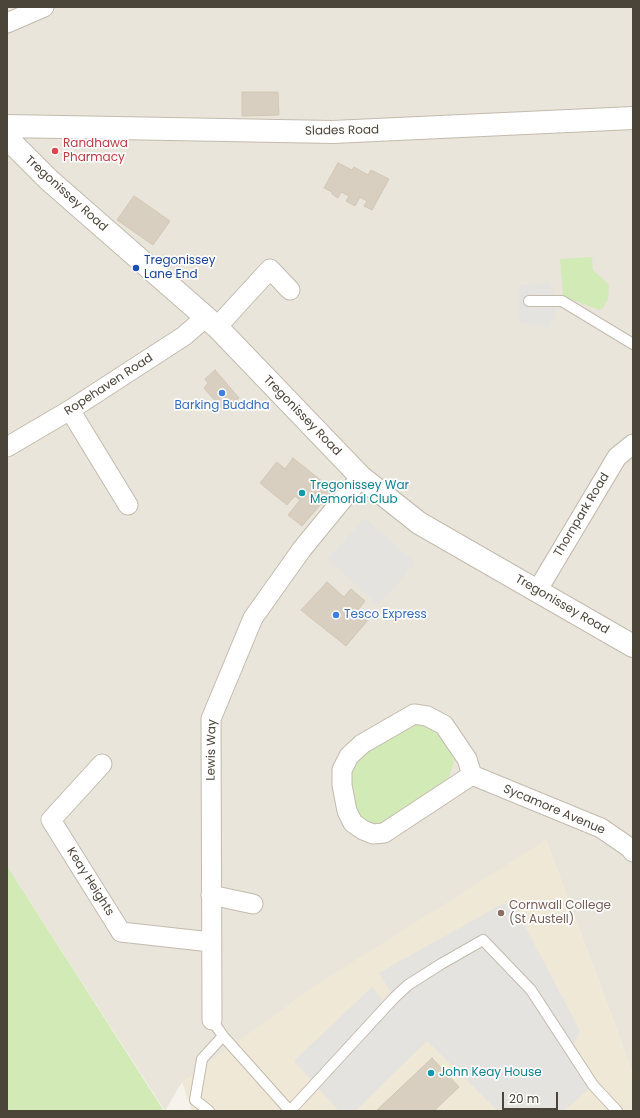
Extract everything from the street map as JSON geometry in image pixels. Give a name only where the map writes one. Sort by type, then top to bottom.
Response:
[{"type":"street","points":[[7,23],[44,7]]},
{"type":"street","name":"Slades Road","points":[[7,126],[333,132],[633,118]]},
{"type":"street","name":"Tregonissey Road","points":[[7,138],[49,180],[211,322],[361,477],[419,523],[633,646]]},
{"type":"street","name":"Ropehaven Road","points":[[7,447],[70,410],[184,336],[211,322],[270,269],[290,290]]},
{"type":"street","points":[[70,410],[128,505]]},
{"type":"street","name":"Thornpark Road","points":[[537,590],[617,457],[633,444]]},
{"type":"street","name":"Lewis Way","points":[[212,1020],[210,718],[253,618],[302,550],[361,477]]},
{"type":"street","points":[[414,714],[427,716],[444,725],[467,759],[472,775],[384,833],[373,834],[363,830],[354,823],[347,811],[342,786],[342,770],[349,756],[362,744],[414,714]]},
{"type":"street","name":"Keay Heights","points":[[102,764],[51,820],[121,932],[211,942]]},
{"type":"street","name":"Sycamore Avenue","points":[[472,775],[602,828],[630,848],[633,852]]},
{"type":"street","points":[[211,895],[253,904]]},
{"type":"lane","points":[[529,301],[562,301],[633,344]]},
{"type":"lane","points":[[212,1020],[222,1036],[290,1111],[394,998],[408,985],[440,964],[483,940],[531,990],[593,1085],[617,1111]]},
{"type":"lane","points":[[209,1111],[195,1100],[202,1059],[222,1036]]},
{"type":"shaded area","points":[[7,7],[633,7],[633,1074],[546,840],[182,1082],[165,1111],[7,866]]},
{"type":"shaded area","points":[[549,282],[555,295],[555,317],[548,328],[519,322],[518,286]]},
{"type":"shaded area","points":[[365,518],[415,563],[378,605],[328,559]]},
{"type":"shaded area","name":"Cornwall College (St Austell)","points":[[546,840],[633,1074],[633,1111],[192,1111],[182,1082],[313,987]]},
{"type":"shaded area","points":[[502,904],[515,907],[580,1031],[571,1050],[593,1085],[564,1111],[498,1111],[427,1041],[355,1111],[339,1111],[294,1061],[372,987],[389,1008],[394,998],[379,973]]},
{"type":"green space","points":[[592,257],[593,270],[609,285],[608,299],[603,308],[599,310],[563,296],[560,259]]},
{"type":"green space","points":[[417,723],[421,723],[434,729],[447,743],[454,763],[448,779],[442,785],[389,823],[371,826],[356,814],[349,779],[359,756]]},
{"type":"green space","points":[[7,866],[164,1111],[7,1111]]},
{"type":"building","points":[[242,92],[278,92],[279,115],[242,116]]},
{"type":"building","points":[[338,163],[352,170],[354,167],[368,175],[371,170],[389,179],[372,210],[364,206],[367,201],[360,197],[355,206],[346,201],[349,196],[341,192],[338,198],[332,194],[332,192],[324,188]]},
{"type":"building","points":[[134,196],[170,221],[153,245],[117,220]]},
{"type":"building","name":"Barking Buddha","points":[[215,370],[239,398],[224,411],[204,388],[208,383],[205,379]]},
{"type":"building","name":"Tregonissey War Memorial Club","points":[[293,458],[333,490],[302,526],[288,515],[300,500],[295,496],[287,505],[260,483],[277,462],[285,469]]},
{"type":"building","name":"Tesco Express","points":[[327,582],[344,597],[351,589],[365,601],[358,610],[368,620],[346,646],[301,610]]},
{"type":"building","name":"John Keay House","points":[[432,1058],[459,1087],[434,1111],[376,1111]]},
{"type":"place","name":"Randhawa Pharmacy","points":[[55,151]]},
{"type":"place","name":"Tregonissey Lane End","points":[[136,268]]},
{"type":"place","name":"Barking Buddha","points":[[222,393]]},
{"type":"place","name":"Tregonissey War Memorial Club","points":[[302,493]]},
{"type":"place","name":"Tesco Express","points":[[336,615]]},
{"type":"place","name":"Cornwall College (St Austell)","points":[[501,913]]},
{"type":"place","name":"John Keay House","points":[[431,1073]]}]
